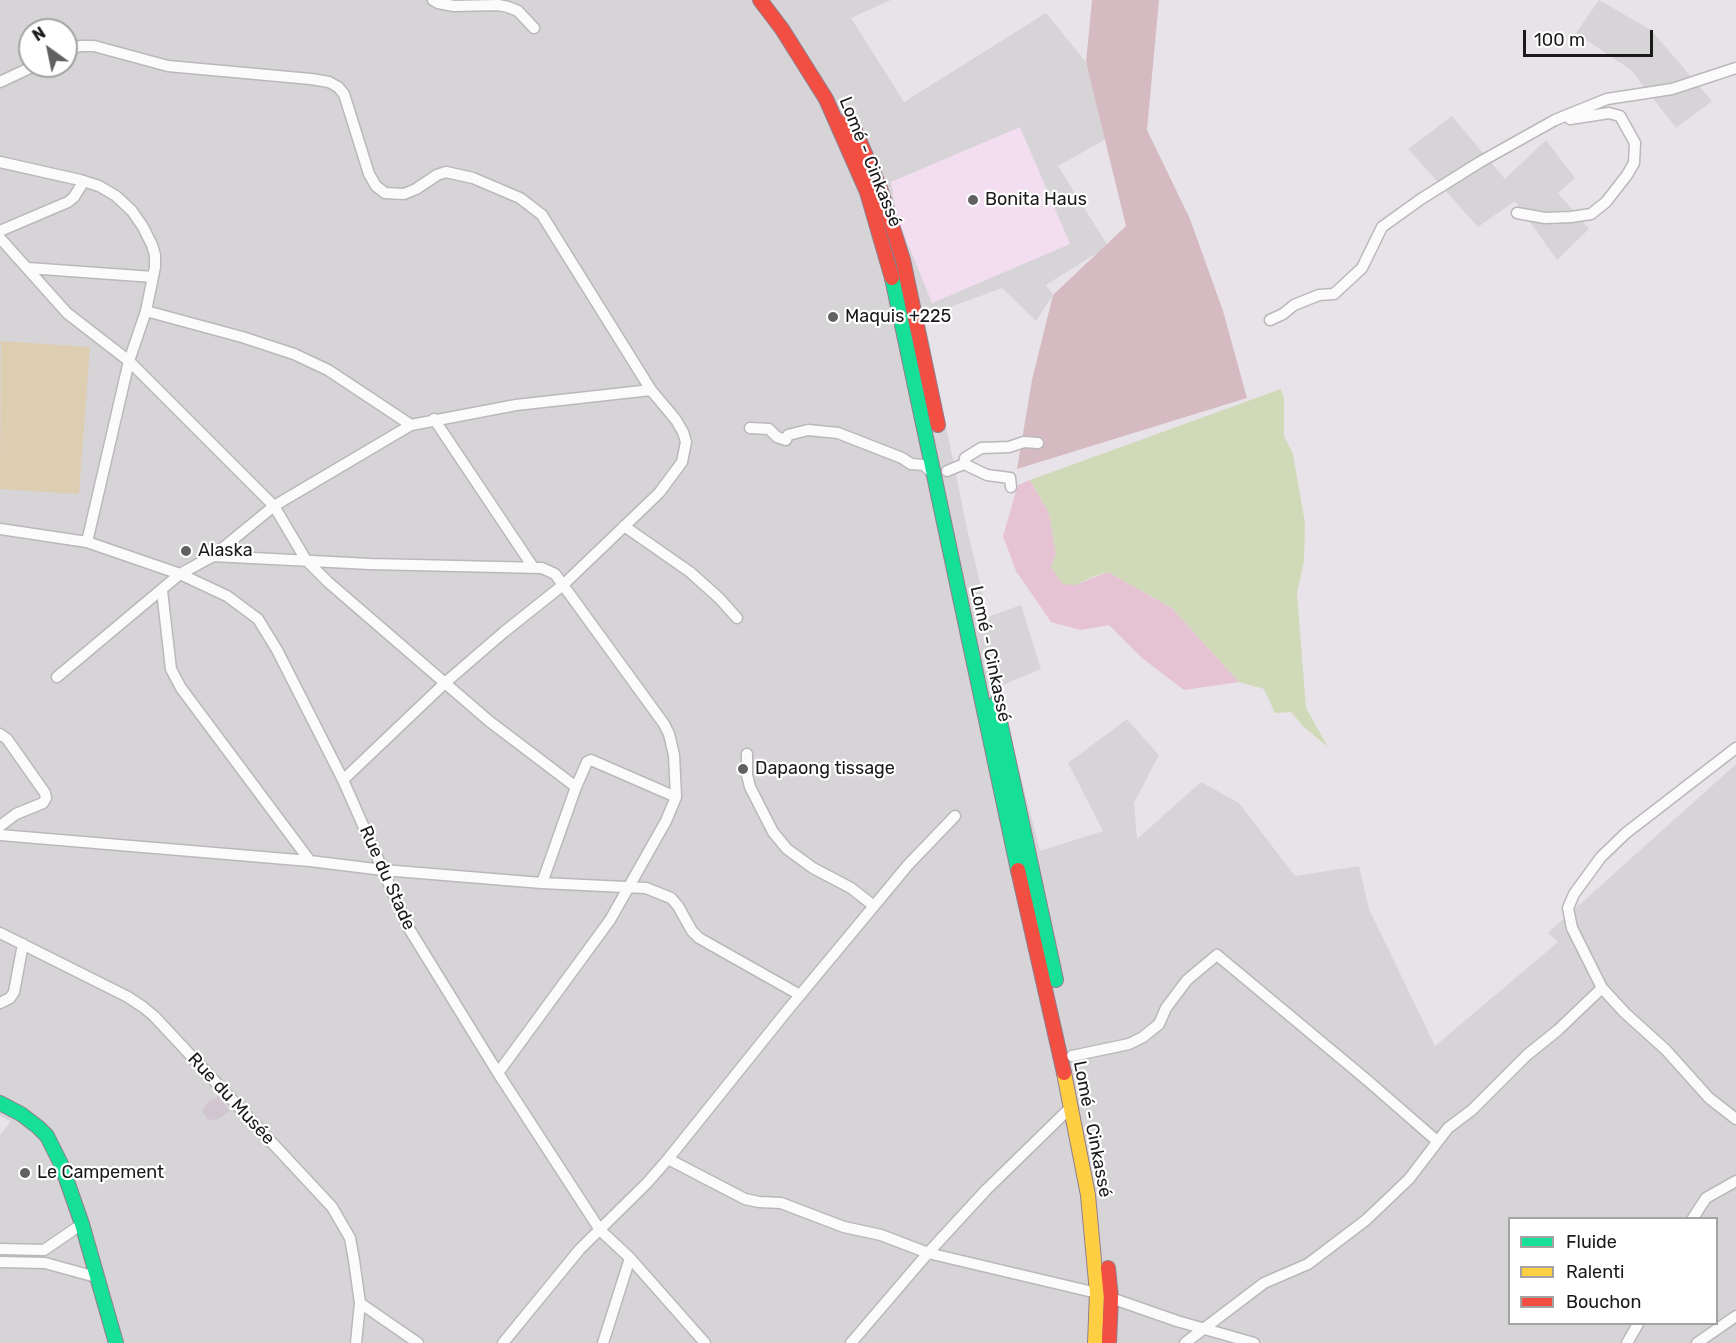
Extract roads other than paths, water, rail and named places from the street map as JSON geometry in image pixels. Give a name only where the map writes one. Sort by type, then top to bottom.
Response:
[{"type":"main road","name":"Lomé - Cinkassé","points":[[760,0],[832,95],[879,227],[942,469],[1072,1056],[1097,1293],[1095,1343]]},
{"type":"main road","name":"Lomé - Cinkassé","points":[[776,0],[791,21],[832,95],[880,188],[903,260],[941,440]]},
{"type":"main road","name":"Lomé - Cinkassé","points":[[942,469],[993,755],[1101,1196],[1111,1298],[1109,1343]]},
{"type":"main road","points":[[0,1103],[21,1114],[38,1127],[47,1136],[61,1164],[116,1343]]},
{"type":"street","points":[[434,0],[454,6],[498,5],[508,7],[518,11],[534,28]]},
{"type":"street","points":[[78,47],[94,46],[168,66],[311,79],[338,87],[348,103],[369,174],[376,186],[385,193],[404,194],[446,172],[473,178],[520,198],[542,215],[651,390],[676,420],[686,442],[686,451],[674,474],[659,493],[563,585],[446,682],[343,780]]},
{"type":"street","points":[[1269,320],[1283,314],[1294,305],[1319,295],[1334,294],[1362,268],[1382,227],[1480,162],[1555,120],[1607,99],[1672,89],[1736,68]]},
{"type":"street","points":[[0,82],[18,74]]},
{"type":"street","points":[[1517,213],[1545,218],[1591,214],[1606,202],[1627,176],[1634,163],[1635,144],[1620,116],[1609,113],[1555,120]]},
{"type":"street","points":[[0,162],[99,186],[116,196],[132,211],[152,245],[155,267],[146,311],[129,361],[87,542]]},
{"type":"street","points":[[0,231],[68,202],[75,197],[84,181]]},
{"type":"street","points":[[0,238],[68,313],[129,361],[274,506],[306,560],[345,597],[489,721],[576,787]]},
{"type":"street","points":[[27,268],[153,277]]},
{"type":"street","points":[[146,311],[242,337],[302,358],[328,370],[411,425]]},
{"type":"street","points":[[57,677],[180,574],[213,556],[274,506],[411,425],[516,405],[651,390]]},
{"type":"street","points":[[434,419],[532,567]]},
{"type":"street","points":[[750,428],[769,429],[777,437],[786,440],[788,435],[808,430],[838,433],[902,458],[911,464],[942,469],[964,464],[987,475],[1010,478],[1011,487]]},
{"type":"street","points":[[964,464],[965,458],[981,448],[1009,447],[1024,442],[1038,443]]},
{"type":"street","points":[[624,526],[690,572],[737,618]]},
{"type":"street","name":"Rue du Stade","points":[[0,529],[87,542],[180,574],[227,596],[258,619],[278,650],[343,780],[408,927],[498,1073],[600,1230],[630,1258],[705,1343]]},
{"type":"street","points":[[213,556],[370,564],[532,567],[551,570],[664,724],[674,755],[676,797],[666,821],[610,920],[498,1073]]},
{"type":"street","points":[[162,591],[171,669],[181,688],[310,861]]},
{"type":"street","points":[[0,734],[7,739],[45,793],[46,798],[43,803],[16,814],[0,826]]},
{"type":"street","points":[[1736,748],[1626,833],[1601,857],[1574,894],[1568,908],[1569,918],[1602,988],[1625,1013],[1666,1050],[1709,1098],[1736,1119]]},
{"type":"street","points":[[747,754],[747,775],[750,787],[773,832],[787,849],[813,868],[851,888],[874,906]]},
{"type":"street","points":[[543,883],[587,762],[591,760],[676,797]]},
{"type":"street","points":[[505,1342],[559,1272],[668,1159],[800,994],[922,849],[955,816]]},
{"type":"street","points":[[0,835],[310,861],[383,870],[543,883],[646,888],[670,898],[699,938],[800,994]]},
{"type":"street","name":"Rue du Musée","points":[[0,933],[128,997],[154,1016],[332,1207],[350,1238],[360,1303],[356,1343]]},
{"type":"street","points":[[0,1003],[5,1002],[14,992],[23,944]]},
{"type":"street","points":[[1072,1056],[1129,1044],[1143,1037],[1159,1023],[1166,1008],[1187,980],[1217,955],[1367,1080],[1437,1142]]},
{"type":"street","points":[[1185,1343],[1264,1283],[1308,1264],[1366,1220],[1409,1179],[1448,1128],[1473,1110],[1527,1055],[1558,1030],[1602,988]]},
{"type":"street","points":[[851,1343],[928,1253],[986,1190],[1077,1105]]},
{"type":"street","points":[[668,1159],[746,1199],[781,1203],[844,1227],[880,1236],[928,1253],[1097,1293]]},
{"type":"street","points":[[1694,1217],[1706,1198],[1736,1180]]},
{"type":"street","points":[[0,1249],[44,1250],[81,1224]]},
{"type":"street","points":[[603,1343],[630,1258]]},
{"type":"street","points":[[0,1262],[45,1263],[96,1277]]},
{"type":"street","points":[[1111,1298],[1177,1321],[1254,1343]]},
{"type":"street","points":[[360,1303],[418,1343]]},
{"type":"street","points":[[1697,1343],[1733,1322]]},
{"type":"street","points":[[1627,1343],[1637,1325]]},
{"type":"place","name":"Bonita Haus","points":[[973,200]]},
{"type":"place","name":"Maquis +225","points":[[833,317]]},
{"type":"place","name":"Alaska","points":[[186,551]]},
{"type":"place","name":"Dapaong tissage","points":[[743,769]]},
{"type":"place","name":"Le Campement","points":[[25,1173]]}]
